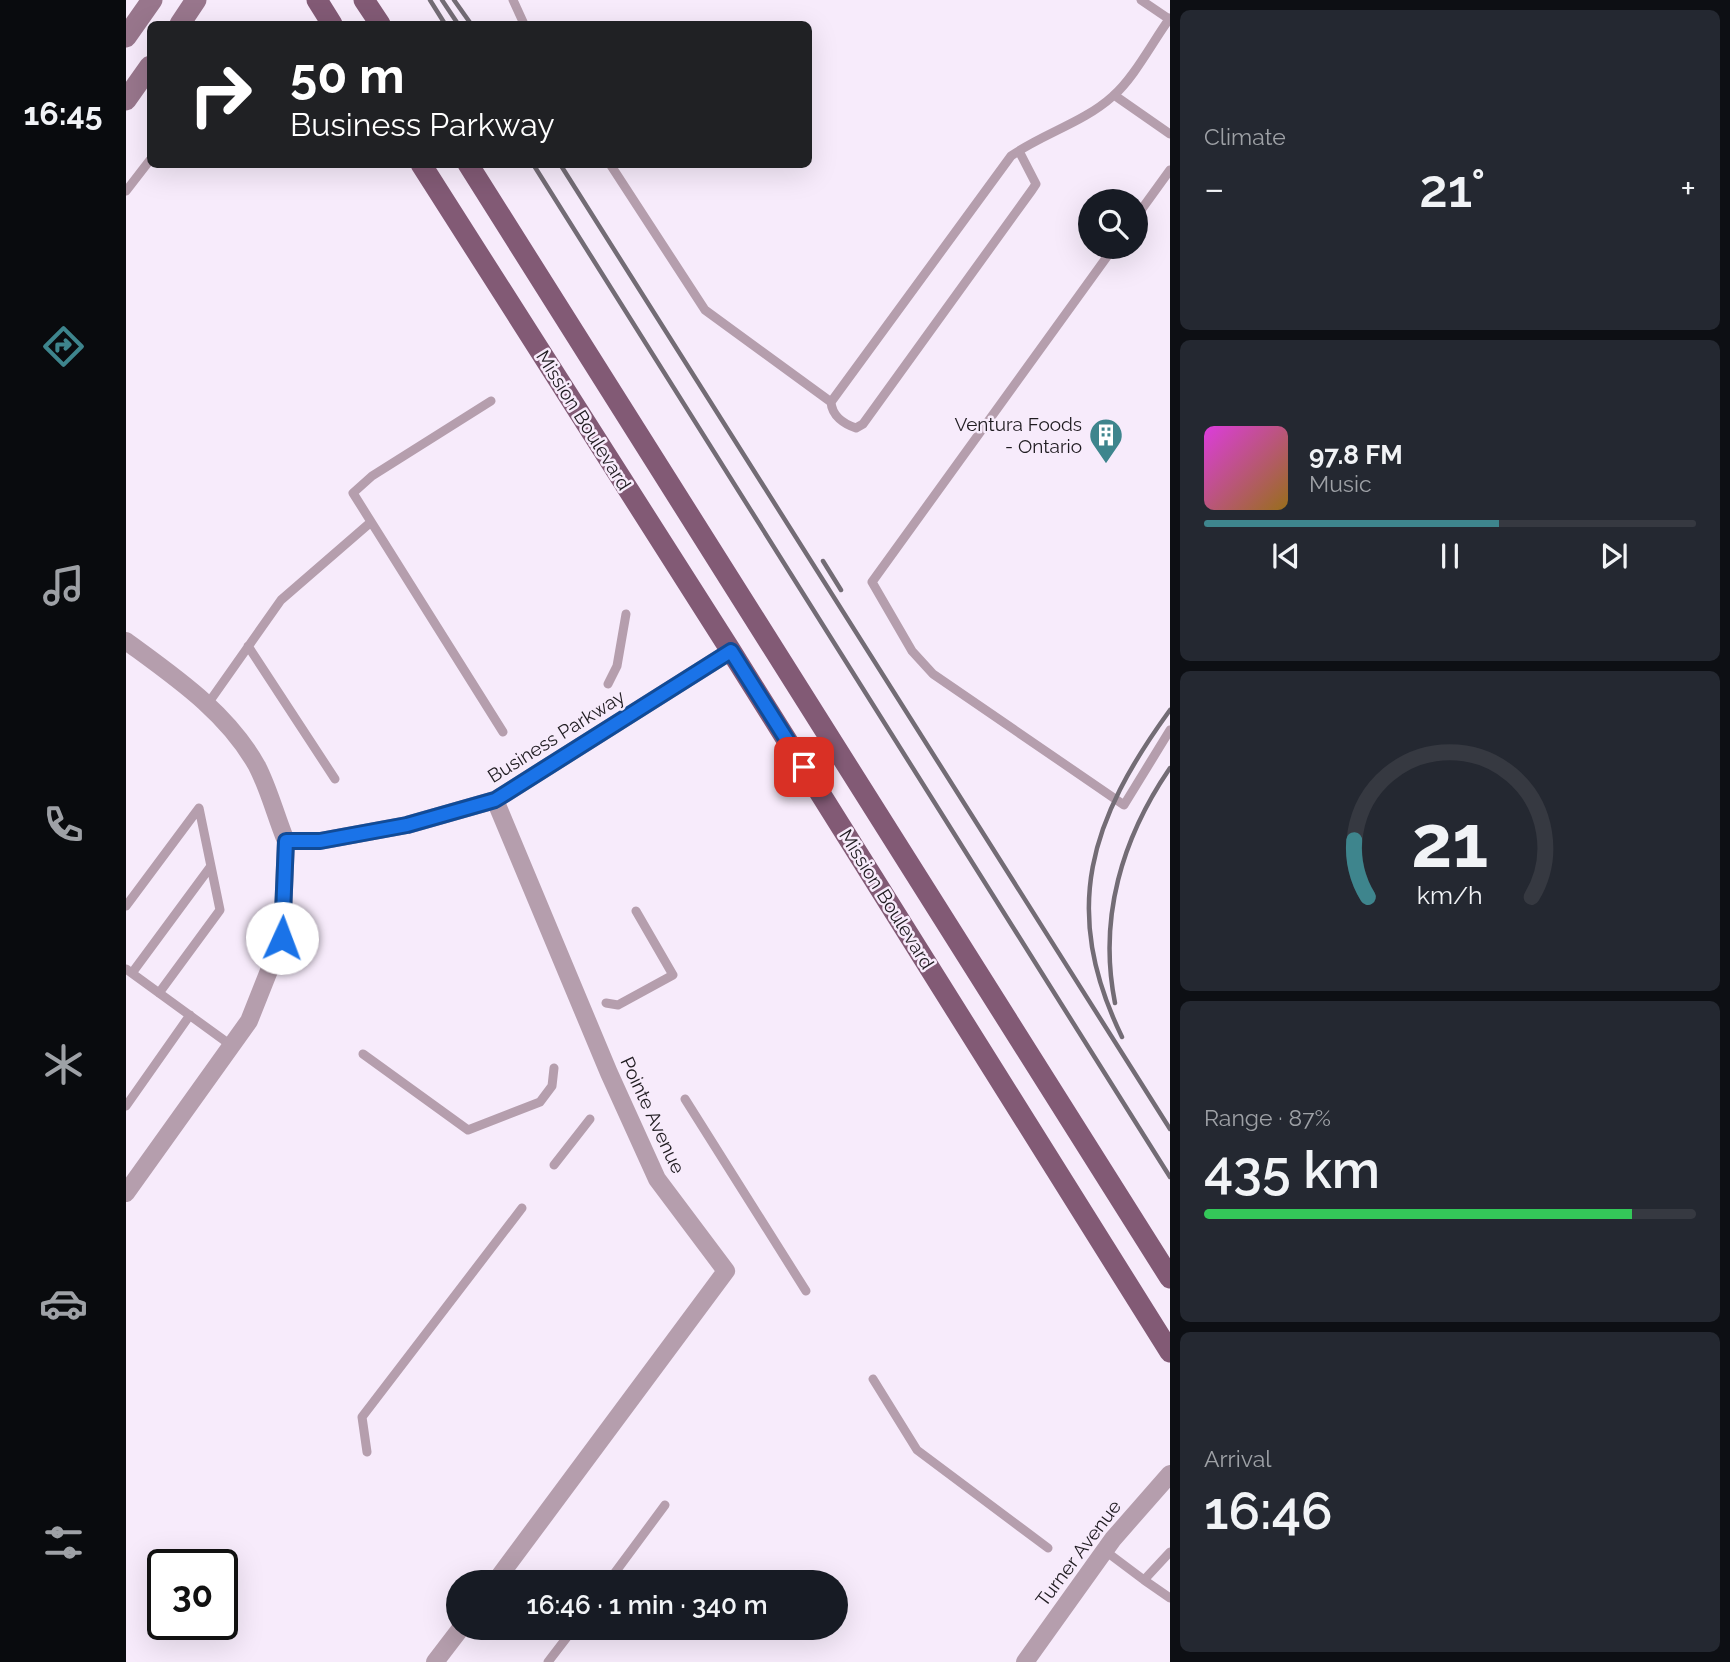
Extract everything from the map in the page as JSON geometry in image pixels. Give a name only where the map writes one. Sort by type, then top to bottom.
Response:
[{"type":"main road","points":[[126,37],[152,0]]},
{"type":"main road","points":[[182,21],[196,0]]},
{"type":"main road","points":[[317,0],[330,21]]},
{"type":"main road","points":[[364,0],[378,21]]},
{"type":"main road","points":[[126,100],[147,69]]},
{"type":"main road","name":"Mission Boulevard","points":[[424,168],[731,651],[1170,1352]]},
{"type":"main road","name":"Mission Boulevard","points":[[471,168],[1170,1278]]},
{"type":"street","points":[[126,641],[228,725],[257,767],[286,841],[282,938],[249,1021],[126,1192]]},
{"type":"street","name":"Business Parkway","points":[[286,841],[320,841],[407,825],[495,800],[731,651]]},
{"type":"street","name":"Pointe Avenue","points":[[495,800],[609,1073],[657,1179],[726,1271],[504,1570]]},
{"type":"street","name":"Turner Avenue","points":[[1025,1662],[1104,1550],[1170,1474]]},
{"type":"street","points":[[435,1662],[452,1640]]},
{"type":"lane","points":[[513,0],[523,21]]},
{"type":"lane","points":[[1019,151],[1036,184],[863,424],[856,428],[849,426],[831,410],[831,402],[1011,156],[1019,151],[1076,123],[1115,95],[1170,19],[1141,0]]},
{"type":"lane","points":[[1115,95],[1170,134]]},
{"type":"lane","points":[[126,191],[147,164]]},
{"type":"lane","points":[[613,168],[705,310],[831,402]]},
{"type":"lane","points":[[1148,200],[1170,170]]},
{"type":"lane","points":[[1106,259],[872,582],[912,651],[933,674],[1124,805],[1170,730]]},
{"type":"lane","points":[[491,401],[372,476],[353,493],[503,732]]},
{"type":"lane","points":[[207,705],[281,600],[371,522]]},
{"type":"lane","points":[[608,684],[617,666],[626,614]]},
{"type":"lane","points":[[248,646],[335,779]]},
{"type":"lane","points":[[126,906],[199,808],[220,910],[159,993]]},
{"type":"lane","points":[[211,866],[129,971],[232,1045]]},
{"type":"lane","points":[[606,1003],[618,1004],[673,975],[636,911]]},
{"type":"lane","points":[[126,1106],[190,1015]]},
{"type":"lane","points":[[363,1054],[468,1130],[540,1101],[552,1086],[554,1068]]},
{"type":"lane","points":[[685,1099],[806,1291]]},
{"type":"lane","points":[[554,1165],[590,1119]]},
{"type":"lane","points":[[367,1452],[362,1417],[522,1209]]},
{"type":"lane","points":[[873,1379],[917,1450],[1048,1548]]},
{"type":"lane","points":[[617,1570],[665,1505]]},
{"type":"lane","points":[[1104,1550],[1170,1598]]},
{"type":"lane","points":[[1144,1580],[1170,1552]]},
{"type":"lane","points":[[548,1662],[565,1640]]},
{"type":"railway","points":[[430,0],[443,21]]},
{"type":"railway","points":[[442,0],[456,21]]},
{"type":"railway","points":[[454,0],[469,21]]},
{"type":"railway","points":[[536,168],[1170,1177]]},
{"type":"railway","points":[[563,168],[1170,1129]]},
{"type":"railway","points":[[823,561],[841,590]]},
{"type":"railway","points":[[1122,1037],[1103,991],[1092,947],[1089,906],[1093,867],[1103,828],[1120,790],[1142,750],[1170,710]]},
{"type":"railway","points":[[1115,1003],[1110,940],[1118,880],[1139,822],[1170,768]]},
{"type":"place","name":"Ventura Foods - Ontario","points":[[1106,465]]},
{"type":"route","points":[[282,938],[286,841],[320,841],[407,825],[495,800],[731,651],[804,767]]}]
